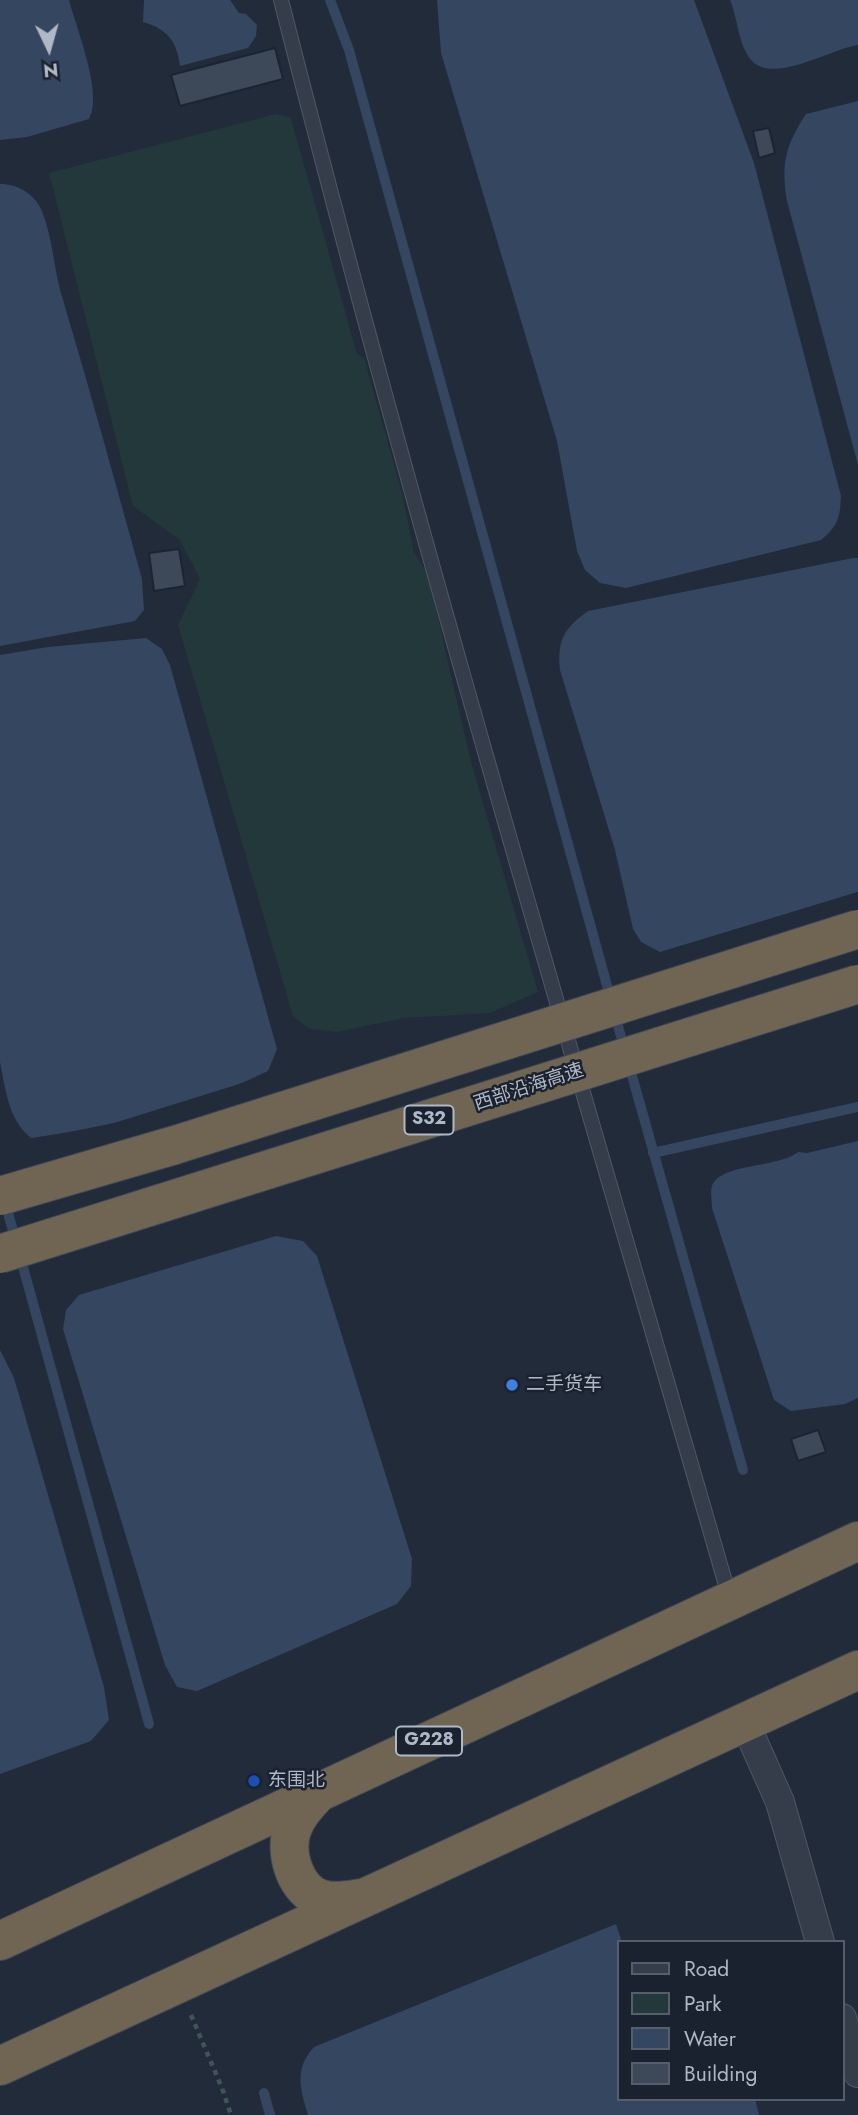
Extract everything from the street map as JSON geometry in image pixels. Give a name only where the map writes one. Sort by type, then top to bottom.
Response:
[{"type":"highway","points":[[0,1196],[174,1145],[858,929]]},
{"type":"highway","name":"西部沿海高速","points":[[0,1254],[858,984]]},
{"type":"highway","name":"G228","points":[[0,1941],[858,1541]]},
{"type":"highway","points":[[0,2066],[858,1670]]},
{"type":"highway","points":[[317,1794],[302,1811],[291,1832],[294,1872],[306,1888],[321,1899],[343,1901],[365,1898]]},
{"type":"street","points":[[745,1723],[780,1802],[819,1940]]},
{"type":"street","points":[[844,2025],[858,2073]]},
{"type":"lane","points":[[281,0],[417,503],[731,1601]]},
{"type":"path","points":[[177,1984],[222,2088],[230,2115]]},
{"type":"green space","points":[[276,114],[291,118],[357,354],[364,358],[402,492],[414,553],[428,574],[470,758],[538,992],[490,1013],[404,1018],[337,1032],[310,1029],[293,1016],[178,625],[200,579],[180,540],[133,506],[49,173]]},
{"type":"water","points":[[0,0],[69,0],[91,78],[93,108],[89,119],[27,137],[0,140]]},
{"type":"water","points":[[144,0],[230,0],[239,13],[246,14],[257,25],[256,36],[248,48],[180,66],[170,38],[159,28],[143,22]]},
{"type":"water","points":[[437,0],[694,0],[754,163],[841,496],[837,521],[821,540],[626,588],[600,583],[585,570],[577,551],[557,441],[441,53]]},
{"type":"water","points":[[730,0],[858,0],[858,45],[789,67],[763,67],[753,62],[744,49]]},
{"type":"water","points":[[858,101],[858,465],[787,201],[784,176],[789,146],[806,114]]},
{"type":"water","points":[[0,184],[19,188],[30,195],[39,205],[46,222],[60,289],[142,579],[144,610],[135,621],[0,646]]},
{"type":"water","points":[[858,558],[858,892],[660,952],[641,942],[633,929],[615,850],[560,670],[560,651],[564,636],[573,623],[588,611]]},
{"type":"water","points":[[146,638],[162,649],[170,665],[277,1049],[268,1071],[211,1095],[123,1121],[31,1138],[13,1113],[0,1062],[0,655],[48,647]]},
{"type":"water","points":[[858,1141],[858,1398],[845,1404],[791,1411],[774,1400],[712,1208],[712,1186],[726,1173],[738,1169],[778,1161],[798,1152],[807,1153]]},
{"type":"water","points":[[276,1236],[303,1241],[317,1256],[412,1559],[411,1586],[397,1604],[197,1691],[177,1687],[165,1665],[63,1329],[66,1310],[79,1295]]},
{"type":"water","points":[[0,1350],[14,1378],[104,1687],[109,1720],[91,1741],[0,1774]]},
{"type":"water","points":[[616,1924],[621,1940],[616,1940],[616,2101],[756,2101],[759,2115],[308,2115],[300,2079],[304,2063],[314,2047]]},
{"type":"pier","points":[[858,892],[858,896],[822,909],[657,954]]},
{"type":"pier","points":[[268,1075],[224,1097],[159,1116],[82,1133]]},
{"type":"building","points":[[275,48],[283,79],[180,106],[171,75]]},
{"type":"building","points":[[769,128],[775,153],[759,158],[753,131]]},
{"type":"building","points":[[179,549],[185,586],[154,591],[149,553]]},
{"type":"building","points":[[818,1430],[826,1452],[798,1461],[791,1439]]},
{"type":"waterway","points":[[330,0],[349,50],[611,1000]]},
{"type":"waterway","points":[[615,1015],[625,1051]]},
{"type":"waterway","points":[[629,1065],[743,1470]]},
{"type":"waterway","points":[[653,1153],[858,1107]]},
{"type":"waterway","points":[[5,1202],[16,1242]]},
{"type":"waterway","points":[[20,1256],[149,1724]]},
{"type":"waterway","points":[[264,2093],[270,2115]]},
{"type":"place","name":"二手货车","points":[[512,1385]]},
{"type":"place","name":"东围北","points":[[254,1781]]}]
